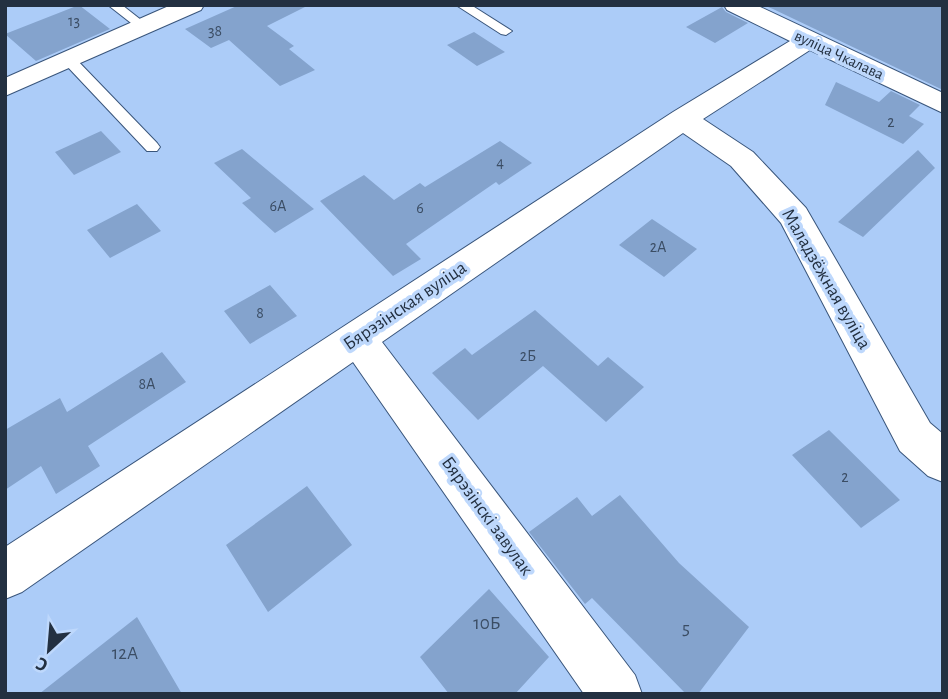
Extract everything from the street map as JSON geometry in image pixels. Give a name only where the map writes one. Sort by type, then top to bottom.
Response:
[{"type":"street","points":[[5,88],[192,5]]},
{"type":"street","name":"вуліца Чкалава","points":[[736,5],[943,104]]},
{"type":"street","name":"Бярэзінская вуліца","points":[[5,575],[683,120],[807,41]]},
{"type":"street","name":"Маладзёжная вуліца","points":[[683,120],[742,159],[794,216],[915,437],[943,462]]},
{"type":"street","name":"Бярэзінскі завулак","points":[[357,338],[606,689]]},
{"type":"lane","points":[[114,5],[144,27]]},
{"type":"lane","points":[[462,5],[506,31]]},
{"type":"lane","points":[[69,60],[152,147]]},
{"type":"building","points":[[79,5],[110,29],[36,61],[5,34]]},
{"type":"building","points":[[239,5],[309,5],[267,26],[294,46],[289,49],[315,70],[280,86],[229,40],[211,48],[185,29]]},
{"type":"building","points":[[763,5],[943,5],[943,90],[773,9]]},
{"type":"building","points":[[722,7],[726,12],[748,23],[715,43],[686,27]]},
{"type":"building","points":[[474,32],[505,52],[477,66],[447,45]]},
{"type":"building","points":[[836,82],[879,102],[891,91],[920,105],[909,116],[924,124],[903,144],[825,105]]},
{"type":"building","points":[[101,131],[121,152],[74,175],[55,152]]},
{"type":"building","points":[[500,141],[532,163],[499,185],[496,182],[406,244],[421,259],[393,276],[320,201],[364,175],[394,200],[420,183],[425,187]]},
{"type":"building","points":[[242,149],[314,209],[275,233],[242,203],[251,198],[214,163]]},
{"type":"building","points":[[918,150],[935,168],[863,237],[838,222]]},
{"type":"building","points":[[137,204],[161,231],[110,258],[87,230]]},
{"type":"building","points":[[652,219],[697,249],[664,277],[619,245]]},
{"type":"building","points":[[270,285],[297,316],[250,344],[224,311]]},
{"type":"building","points":[[535,310],[598,366],[608,357],[644,387],[606,422],[543,366],[478,420],[432,373],[465,348],[472,355]]},
{"type":"building","points":[[162,352],[186,382],[88,446],[100,466],[56,494],[41,466],[5,490],[5,430],[60,398],[67,412]]},
{"type":"building","points":[[829,430],[900,500],[861,528],[792,455]]},
{"type":"building","points":[[307,486],[352,545],[268,612],[226,545]]},
{"type":"building","points":[[620,495],[679,563],[749,627],[698,694],[686,694],[592,598],[585,604],[529,532],[577,497],[592,516]]},
{"type":"building","points":[[489,589],[549,657],[515,694],[449,694],[420,657]]},
{"type":"building","points":[[137,617],[182,694],[39,694]]}]
